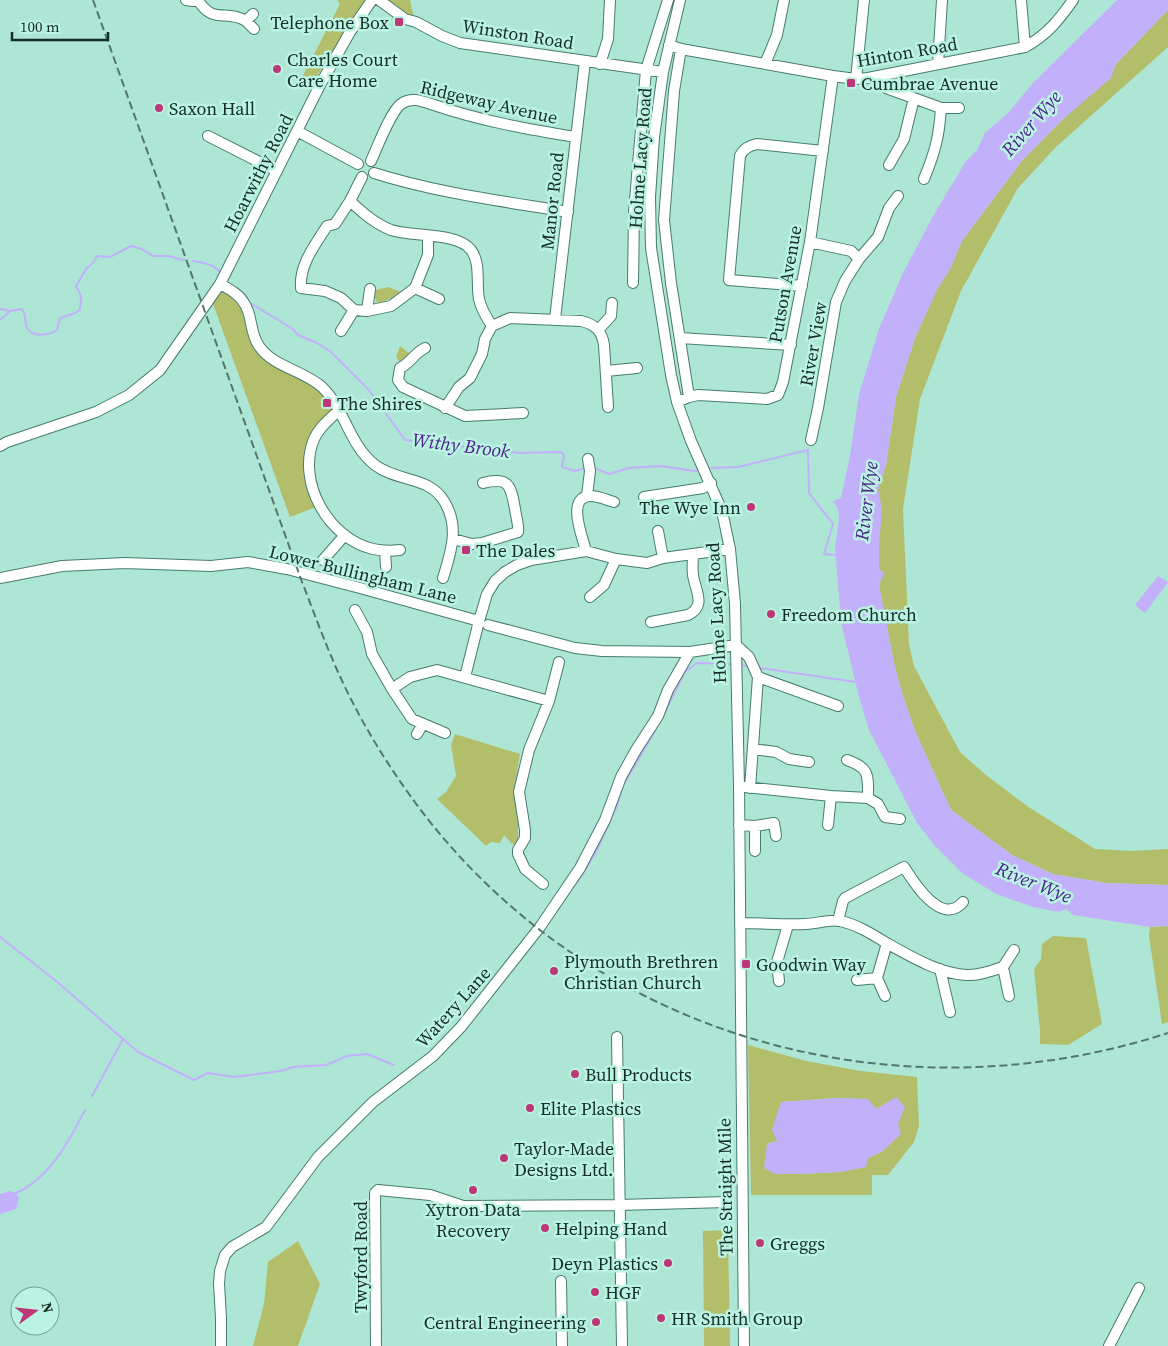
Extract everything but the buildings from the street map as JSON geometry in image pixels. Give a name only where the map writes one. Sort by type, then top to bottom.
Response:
[{"type":"street","points":[[186,0],[198,0],[202,8],[211,14],[249,18],[254,29]]},
{"type":"street","name":"Hoarwithy Road","points":[[0,446],[15,439],[96,412],[129,396],[160,370],[220,284],[324,78],[350,32],[372,0]]},
{"type":"street","name":"Winston Road","points":[[379,0],[405,19],[416,22],[460,43],[662,72]]},
{"type":"street","points":[[600,64],[608,39],[610,0]]},
{"type":"street","name":"Holme Lacy Road","points":[[633,283],[634,212],[646,70],[668,0]]},
{"type":"street","name":"Holme Lacy Road","points":[[680,0],[662,72],[651,171],[649,224],[656,283],[677,402],[691,441],[722,511],[730,549],[735,604],[739,756],[744,787],[740,825],[740,1028]]},
{"type":"street","points":[[766,64],[779,30],[784,0]]},
{"type":"street","points":[[856,79],[864,0]]},
{"type":"street","points":[[938,64],[942,0]]},
{"type":"street","points":[[1021,0],[1025,47]]},
{"type":"street","name":"Hinton Road","points":[[669,45],[682,49],[833,76],[856,79],[879,77],[1025,47],[1050,30],[1073,0]]},
{"type":"street","points":[[682,49],[674,91],[664,220],[689,397]]},
{"type":"street","name":"Manor Road","points":[[555,319],[585,61]]},
{"type":"street","name":"Putson Avenue","points":[[677,402],[689,397],[706,395],[773,398],[778,395],[781,389],[810,242],[833,76]]},
{"type":"street","points":[[879,77],[886,88],[941,108],[959,108]]},
{"type":"street","points":[[889,165],[904,139],[914,98]]},
{"type":"street","name":"Ridgeway Avenue","points":[[371,161],[394,112],[400,104],[406,101],[417,100],[476,119],[508,126],[576,137]]},
{"type":"street","points":[[924,180],[939,138],[941,108]]},
{"type":"street","points":[[297,131],[358,164]]},
{"type":"street","points":[[208,136],[277,171]]},
{"type":"street","points":[[802,286],[730,280],[740,156],[743,150],[757,144],[823,151]]},
{"type":"street","points":[[362,160],[371,161],[375,167],[374,173],[369,178],[362,177],[357,171],[358,164],[362,160]]},
{"type":"street","points":[[374,173],[444,192],[568,212]]},
{"type":"street","points":[[362,177],[350,201],[335,224],[327,226],[312,249],[301,272],[301,288],[325,291],[341,298],[354,310],[367,311],[390,306],[415,288],[428,255],[428,236]]},
{"type":"street","name":"River View","points":[[811,440],[836,302],[845,281],[859,259],[878,237],[889,208],[898,196]]},
{"type":"street","points":[[350,201],[372,220],[390,230],[460,240],[471,250],[476,262],[479,299],[484,314],[492,326]]},
{"type":"street","points":[[810,242],[851,251],[859,259]]},
{"type":"street","points":[[220,284],[237,294],[244,302],[254,336],[266,354],[285,366],[305,374],[322,387],[339,410],[365,456],[376,466],[387,472],[427,484],[436,490],[443,499],[453,522],[454,539],[443,578]]},
{"type":"street","points":[[415,288],[439,299]]},
{"type":"street","points":[[367,311],[370,289]]},
{"type":"street","points":[[598,330],[611,316],[612,303]]},
{"type":"street","points":[[341,331],[354,310]]},
{"type":"street","points":[[445,408],[459,386],[470,378],[482,354],[485,339],[492,326],[510,318],[555,319],[591,323],[603,337],[608,407]]},
{"type":"street","points":[[680,338],[791,345]]},
{"type":"street","points":[[425,348],[419,351],[408,364],[400,368],[398,380],[403,387],[465,416],[523,413]]},
{"type":"street","points":[[606,371],[637,368]]},
{"type":"street","points":[[339,410],[320,427],[312,445],[310,460],[314,493],[323,512],[345,535],[371,549],[385,551],[400,550]]},
{"type":"street","points":[[587,496],[590,471],[588,459]]},
{"type":"street","points":[[454,539],[472,544],[482,543],[518,532],[513,493],[510,487],[496,479],[484,483]]},
{"type":"street","points":[[644,497],[703,488],[711,483]]},
{"type":"street","points":[[586,551],[576,512],[578,504],[582,498],[587,496],[614,502]]},
{"type":"street","points":[[658,531],[664,558]]},
{"type":"street","points":[[323,560],[345,535]]},
{"type":"street","points":[[465,677],[484,623],[487,594],[495,581],[504,572],[517,565],[530,560],[586,551],[616,559],[647,563],[664,558],[730,549]]},
{"type":"street","points":[[385,551],[386,568]]},
{"type":"street","points":[[650,622],[692,613],[698,606],[699,600],[692,572],[693,554]]},
{"type":"street","points":[[590,597],[604,585],[616,559]]},
{"type":"street","name":"Lower Bullingham Lane","points":[[0,578],[62,566],[125,563],[211,566],[248,562],[287,569],[588,650],[690,652],[736,645]]},
{"type":"street","points":[[356,610],[367,632],[372,654],[412,719],[445,733]]},
{"type":"street","points":[[736,645],[749,657],[758,676],[753,753],[744,787],[868,798],[878,804],[884,817],[900,819]]},
{"type":"street","name":"Watery Lane","points":[[221,1346],[219,1284],[220,1271],[225,1255],[232,1247],[266,1227],[318,1157],[372,1102],[433,1056],[466,1021],[513,962],[562,896],[580,868],[605,820],[621,777],[658,716],[668,690],[690,652]]},
{"type":"street","points":[[543,884],[525,869],[518,854],[518,850],[525,838],[519,792],[529,750],[549,701],[559,662]]},
{"type":"street","points":[[392,689],[410,677],[437,670],[549,701]]},
{"type":"street","points":[[758,676],[838,706]]},
{"type":"street","points":[[417,734],[423,724]]},
{"type":"street","points":[[739,756],[776,752],[789,758],[809,762]]},
{"type":"street","points":[[847,760],[859,764],[867,774],[868,798]]},
{"type":"street","points":[[828,825],[832,796]]},
{"type":"street","points":[[740,825],[755,826],[774,823],[776,836]]},
{"type":"street","points":[[755,826],[755,851]]},
{"type":"street","points":[[838,921],[843,901],[846,898],[904,866],[916,887],[939,908],[955,909],[962,902]]},
{"type":"street","points":[[740,922],[788,925],[838,921],[858,926],[924,963],[966,975],[978,974],[1003,967],[1014,950]]},
{"type":"street","points":[[779,981],[777,962],[788,925]]},
{"type":"street","points":[[885,996],[877,978],[887,943]]},
{"type":"street","points":[[1003,967],[1009,996]]},
{"type":"street","points":[[940,969],[950,1012]]},
{"type":"street","points":[[857,980],[877,978]]},
{"type":"street","name":"The Straight Mile","points":[[740,1028],[744,1346]]},
{"type":"street","points":[[617,1037],[622,1346]]},
{"type":"street","name":"Twyford Road","points":[[376,1346],[375,1193],[378,1190],[430,1194],[463,1206],[727,1202]]},
{"type":"street","points":[[561,1281],[562,1346]]},
{"type":"street","points":[[1109,1346],[1139,1288]]},
{"type":"green space","points":[[337,0],[366,0],[312,84],[298,85],[340,4]]},
{"type":"green space","points":[[385,0],[410,0],[414,18],[404,14]]},
{"type":"green space","points":[[1168,10],[1168,47],[1056,147],[1018,188],[961,291],[920,399],[903,509],[909,644],[914,666],[960,752],[986,775],[1027,806],[1095,849],[1131,851],[1168,849],[1168,885],[1106,883],[1053,874],[1012,855],[951,810],[915,731],[894,663],[879,585],[884,573],[879,569],[878,489],[886,465],[896,397],[915,338],[937,289],[950,269],[962,241],[1021,162],[1062,120],[1110,78],[1116,64]]},
{"type":"green space","points":[[220,284],[240,300],[258,348],[305,375],[339,411],[320,429],[310,474],[319,506],[290,517],[212,301]]},
{"type":"green space","points":[[388,287],[401,292],[378,304],[374,296],[376,290]]},
{"type":"green space","points":[[400,346],[409,353],[408,361],[401,364],[396,357]]},
{"type":"green space","points":[[455,734],[520,754],[515,783],[518,845],[512,844],[504,835],[500,843],[491,842],[486,846],[437,799],[446,792],[456,776],[451,745]]},
{"type":"green space","points":[[1168,926],[1168,1022],[1162,1024],[1149,936],[1150,927]]},
{"type":"green space","points":[[1053,936],[1086,938],[1102,1024],[1068,1045],[1040,1044],[1034,969],[1041,959],[1042,944]]},
{"type":"green space","points":[[748,1045],[806,1061],[861,1071],[917,1077],[919,1126],[914,1142],[888,1175],[872,1175],[872,1195],[751,1195]],"holes":[[[836,1098],[867,1099],[876,1109],[883,1151],[868,1158],[865,1167],[840,1172],[798,1174],[767,1144],[777,1141],[782,1102]]]},
{"type":"green space","points":[[728,1230],[730,1346],[704,1346],[703,1231]]},
{"type":"green space","points":[[298,1241],[320,1284],[298,1346],[253,1346],[264,1304],[268,1262]]},
{"type":"water","name":"River Wye","points":[[1117,0],[1168,0],[1168,10],[1116,64],[1111,78],[1062,120],[1021,162],[962,241],[915,338],[896,397],[886,465],[878,489],[882,509],[879,569],[884,573],[879,585],[894,663],[902,693],[915,731],[951,810],[1012,855],[1053,874],[1106,883],[1168,885],[1168,926],[1150,927],[1073,915],[1066,909],[1059,912],[1033,907],[996,894],[962,873],[935,846],[917,823],[869,730],[859,697],[841,622],[835,547],[839,520],[838,509],[833,501],[841,498],[850,456],[859,394],[879,329],[902,275],[932,218],[966,161],[977,150],[985,133],[1009,112],[1033,83]]},
{"type":"water","points":[[1158,576],[1168,582],[1145,613],[1135,605]]},
{"type":"water","points":[[896,1097],[905,1107],[898,1124],[901,1134],[883,1151],[868,1158],[866,1167],[840,1172],[798,1174],[775,1174],[764,1168],[767,1144],[777,1141],[772,1130],[781,1102],[836,1098],[868,1099],[876,1109]]},
{"type":"water","points":[[10,1191],[16,1193],[19,1198],[16,1209],[0,1214],[0,1194]]},
{"type":"waterway","points":[[0,309],[10,311],[22,309],[26,326],[30,331],[41,335],[50,333],[57,330],[60,318],[80,310],[81,296],[76,286],[86,269],[97,256],[110,257],[131,246],[142,249],[153,256],[168,256],[184,260]]},
{"type":"waterway","points":[[193,261],[212,266],[221,274]]},
{"type":"waterway","name":"Withy Brook","points":[[250,303],[293,329],[298,335],[330,351],[369,390],[405,440],[520,453],[561,452],[564,455],[562,467],[575,471],[585,468]]},
{"type":"waterway","points":[[0,320],[10,311]]},
{"type":"waterway","points":[[711,468],[738,467],[808,450],[809,493],[833,524],[824,554],[836,555]]},
{"type":"waterway","name":"Withy Brook","points":[[593,467],[609,474],[629,468],[660,466],[700,470]]},
{"type":"waterway","points":[[662,718],[685,672],[697,663],[730,664]]},
{"type":"waterway","points":[[740,665],[748,666]]},
{"type":"waterway","points":[[760,668],[856,682]]},
{"type":"waterway","points":[[567,896],[597,850],[617,806],[623,786],[656,729]]},
{"type":"waterway","points":[[0,937],[55,980],[138,1052],[194,1080],[208,1073],[234,1077],[281,1071],[293,1067],[326,1065],[347,1056],[367,1054],[394,1065]]},
{"type":"waterway","points":[[92,1096],[123,1039]]},
{"type":"waterway","points":[[16,1193],[39,1178],[49,1168],[65,1146],[85,1110]]},
{"type":"railway","points":[[93,0],[302,582],[339,675],[365,725],[404,787],[474,872],[556,942],[647,997],[745,1036],[848,1060],[954,1068],[1062,1059],[1168,1033]]},
{"type":"place","name":"Telephone Box","points":[[399,22]]},
{"type":"place","name":"Charles Court Care Home","points":[[277,69]]},
{"type":"place","name":"Cumbrae Avenue","points":[[851,83]]},
{"type":"place","name":"Saxon Hall","points":[[159,108]]},
{"type":"place","name":"The Shires","points":[[327,403]]},
{"type":"place","name":"The Wye Inn","points":[[751,507]]},
{"type":"place","name":"The Dales","points":[[466,550]]},
{"type":"place","name":"Freedom Church","points":[[771,614]]},
{"type":"place","name":"Goodwin Way","points":[[746,964]]},
{"type":"place","name":"Plymouth Brethren Christian Church","points":[[554,971]]},
{"type":"place","name":"Bull Products","points":[[575,1074]]},
{"type":"place","name":"Elite Plastics","points":[[530,1108]]},
{"type":"place","name":"Taylor-Made Designs Ltd.","points":[[504,1158]]},
{"type":"place","name":"Xytron Data Recovery","points":[[473,1190]]},
{"type":"place","name":"Helping Hand","points":[[545,1228]]},
{"type":"place","name":"Greggs","points":[[760,1243]]},
{"type":"place","name":"Deyn Plastics","points":[[668,1263]]},
{"type":"place","name":"HGF","points":[[595,1292]]},
{"type":"place","name":"HR Smith Group","points":[[661,1318]]},
{"type":"place","name":"Central Engineering","points":[[596,1322]]}]
